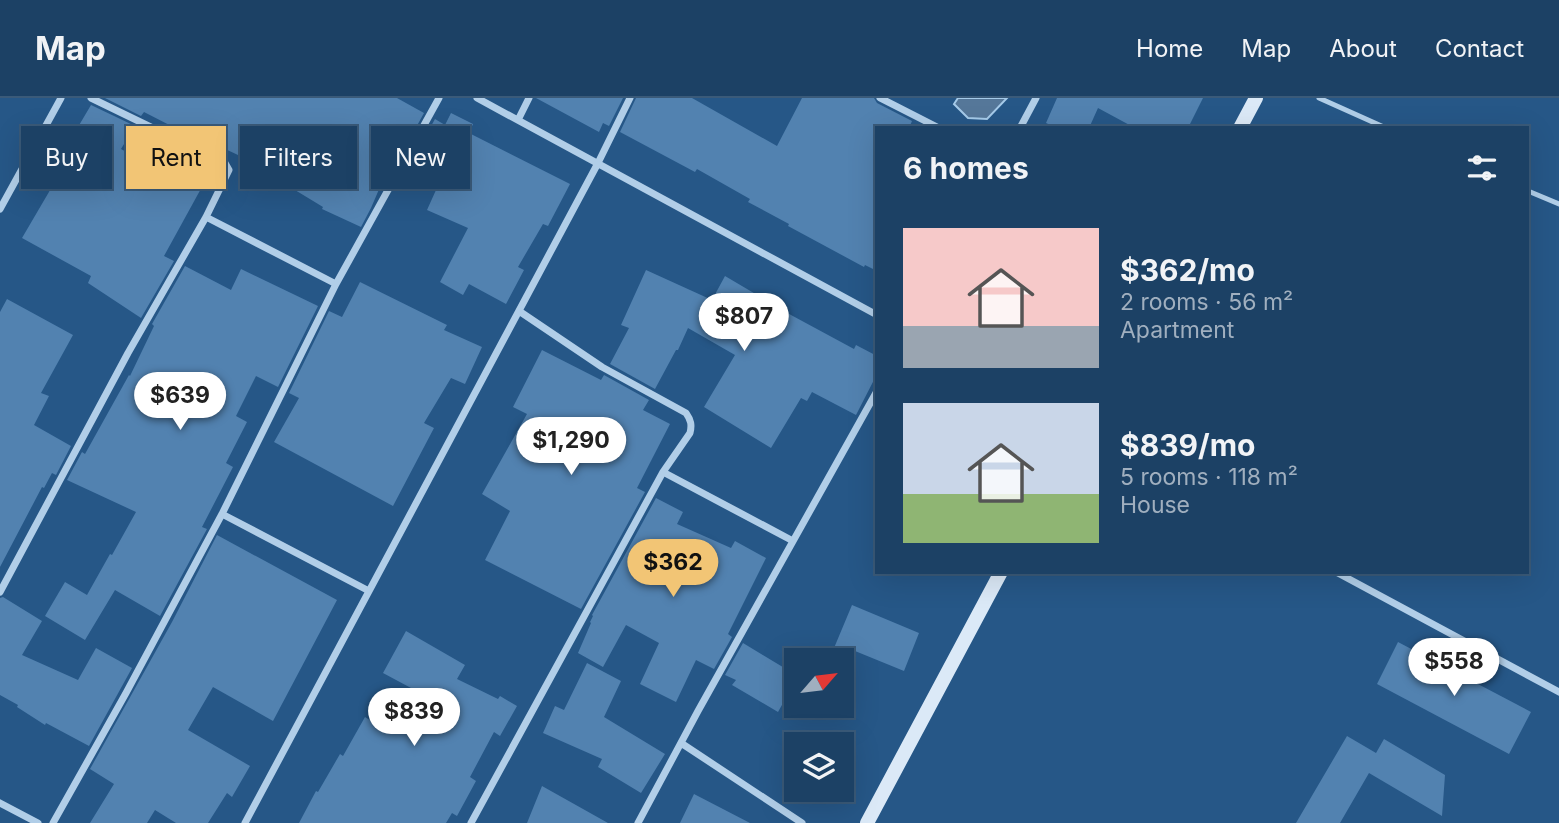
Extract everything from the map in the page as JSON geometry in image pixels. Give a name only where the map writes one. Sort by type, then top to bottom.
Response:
[{"type":"main road","points":[[1241,126],[1256,98]]},
{"type":"main road","points":[[867,823],[1000,574]]},
{"type":"street","points":[[0,209],[61,98]]},
{"type":"street","points":[[0,592],[229,170],[225,163],[91,98]]},
{"type":"street","points":[[53,823],[222,514],[337,284],[439,98]]},
{"type":"street","points":[[477,98],[875,314]]},
{"type":"street","points":[[518,120],[529,98]]},
{"type":"street","points":[[244,823],[598,163],[630,98]]},
{"type":"street","points":[[880,98],[935,126]]},
{"type":"street","points":[[1021,126],[1036,98]]},
{"type":"street","points":[[205,217],[337,284]]},
{"type":"street","points":[[471,823],[663,472],[690,433],[691,419],[686,413],[602,367],[519,311]]},
{"type":"street","points":[[638,823],[875,395]]},
{"type":"street","points":[[663,472],[793,541]]},
{"type":"street","points":[[222,514],[369,591]]},
{"type":"street","points":[[1340,574],[1559,692]]},
{"type":"street","points":[[681,743],[802,823]]},
{"type":"street","points":[[0,803],[38,823]]},
{"type":"lane","points":[[1319,98],[1382,126]]},
{"type":"lane","points":[[1529,191],[1559,204]]},
{"type":"water","points":[[958,98],[1007,98],[987,119],[968,118],[954,104]]},
{"type":"building","points":[[105,98],[397,98],[424,113],[417,126],[371,126],[371,189],[379,189],[361,227],[322,209],[323,207],[295,190],[357,189],[357,126],[240,126],[240,156],[226,149],[226,126],[171,126],[144,112],[141,116]]},
{"type":"building","points":[[536,98],[623,98],[609,126],[603,123],[599,132]]},
{"type":"building","points":[[636,98],[692,98],[777,146],[802,98],[874,98],[877,103],[912,121],[910,126],[875,126],[875,270],[865,265],[864,267],[788,226],[789,224],[748,202],[750,199],[697,169],[695,172],[620,132]]},
{"type":"building","points":[[1057,98],[1203,98],[1189,126],[1131,126],[1098,108],[1090,126],[1053,126],[1046,123]]},
{"type":"building","points":[[91,105],[135,126],[126,126],[126,141],[121,149],[126,152],[126,189],[201,189],[164,256],[174,261],[141,318],[88,283],[91,276],[22,238],[51,189],[112,189],[112,126],[79,126]]},
{"type":"building","points":[[451,113],[473,124],[470,131],[470,126],[431,126],[435,119],[445,125]]},
{"type":"building","points":[[470,134],[570,184],[548,226],[543,224],[518,267],[524,270],[506,304],[469,284],[463,295],[440,282],[468,228],[427,210],[436,189],[470,189]]},
{"type":"building","points":[[185,266],[231,290],[241,269],[318,306],[278,387],[256,376],[236,416],[247,422],[226,463],[233,467],[202,527],[207,529],[160,616],[115,590],[85,640],[45,616],[65,582],[87,595],[136,512],[67,480],[130,376],[154,326],[152,324]]},
{"type":"building","points":[[646,270],[712,300],[725,276],[854,349],[856,345],[875,355],[875,378],[856,415],[812,392],[807,401],[801,398],[771,448],[704,407],[735,355],[688,328],[655,389],[610,364],[629,328],[621,325]]},
{"type":"building","points":[[360,282],[447,325],[444,330],[482,347],[465,384],[451,378],[424,423],[434,428],[393,506],[274,442],[299,398],[289,393],[329,311],[342,317]]},
{"type":"building","points":[[7,299],[73,335],[41,393],[49,396],[34,425],[71,446],[56,475],[52,473],[44,488],[42,487],[0,567],[0,312]]},
{"type":"building","points":[[542,350],[601,380],[604,375],[649,400],[643,410],[670,424],[637,488],[645,492],[581,609],[485,560],[510,511],[482,494],[527,414],[513,407]]},
{"type":"building","points":[[656,498],[683,512],[677,524],[731,548],[735,541],[766,558],[728,634],[732,637],[714,669],[696,660],[676,702],[640,684],[659,643],[626,625],[603,667],[578,653],[592,615]]},
{"type":"building","points":[[217,535],[337,600],[273,721],[213,687],[188,730],[250,766],[232,797],[227,793],[208,823],[176,823],[155,810],[147,823],[90,823],[114,784],[90,769]]},
{"type":"building","points":[[3,597],[42,621],[22,655],[78,680],[96,648],[132,668],[89,746],[46,723],[45,725],[0,695],[0,598]]},
{"type":"building","points":[[852,605],[919,633],[904,671],[855,651],[854,653],[854,648],[834,648]]},
{"type":"building","points":[[406,631],[465,665],[457,679],[498,699],[500,696],[517,706],[500,736],[494,732],[470,777],[476,781],[457,816],[452,813],[446,823],[299,823],[316,791],[318,792],[340,754],[343,756],[365,717],[387,731],[411,688],[383,673]]},
{"type":"building","points":[[1398,642],[1531,712],[1509,754],[1377,684]]},
{"type":"building","points":[[743,643],[784,668],[784,701],[778,712],[732,685],[736,680],[725,675]]},
{"type":"building","points":[[587,663],[621,681],[604,717],[665,754],[641,793],[598,767],[602,759],[543,733],[555,706],[564,710]]},
{"type":"building","points":[[1347,736],[1376,753],[1384,739],[1445,775],[1442,816],[1369,773],[1340,823],[1296,823]]},
{"type":"building","points":[[542,786],[608,823],[527,823]]},
{"type":"building","points":[[694,794],[750,823],[680,823]]}]
